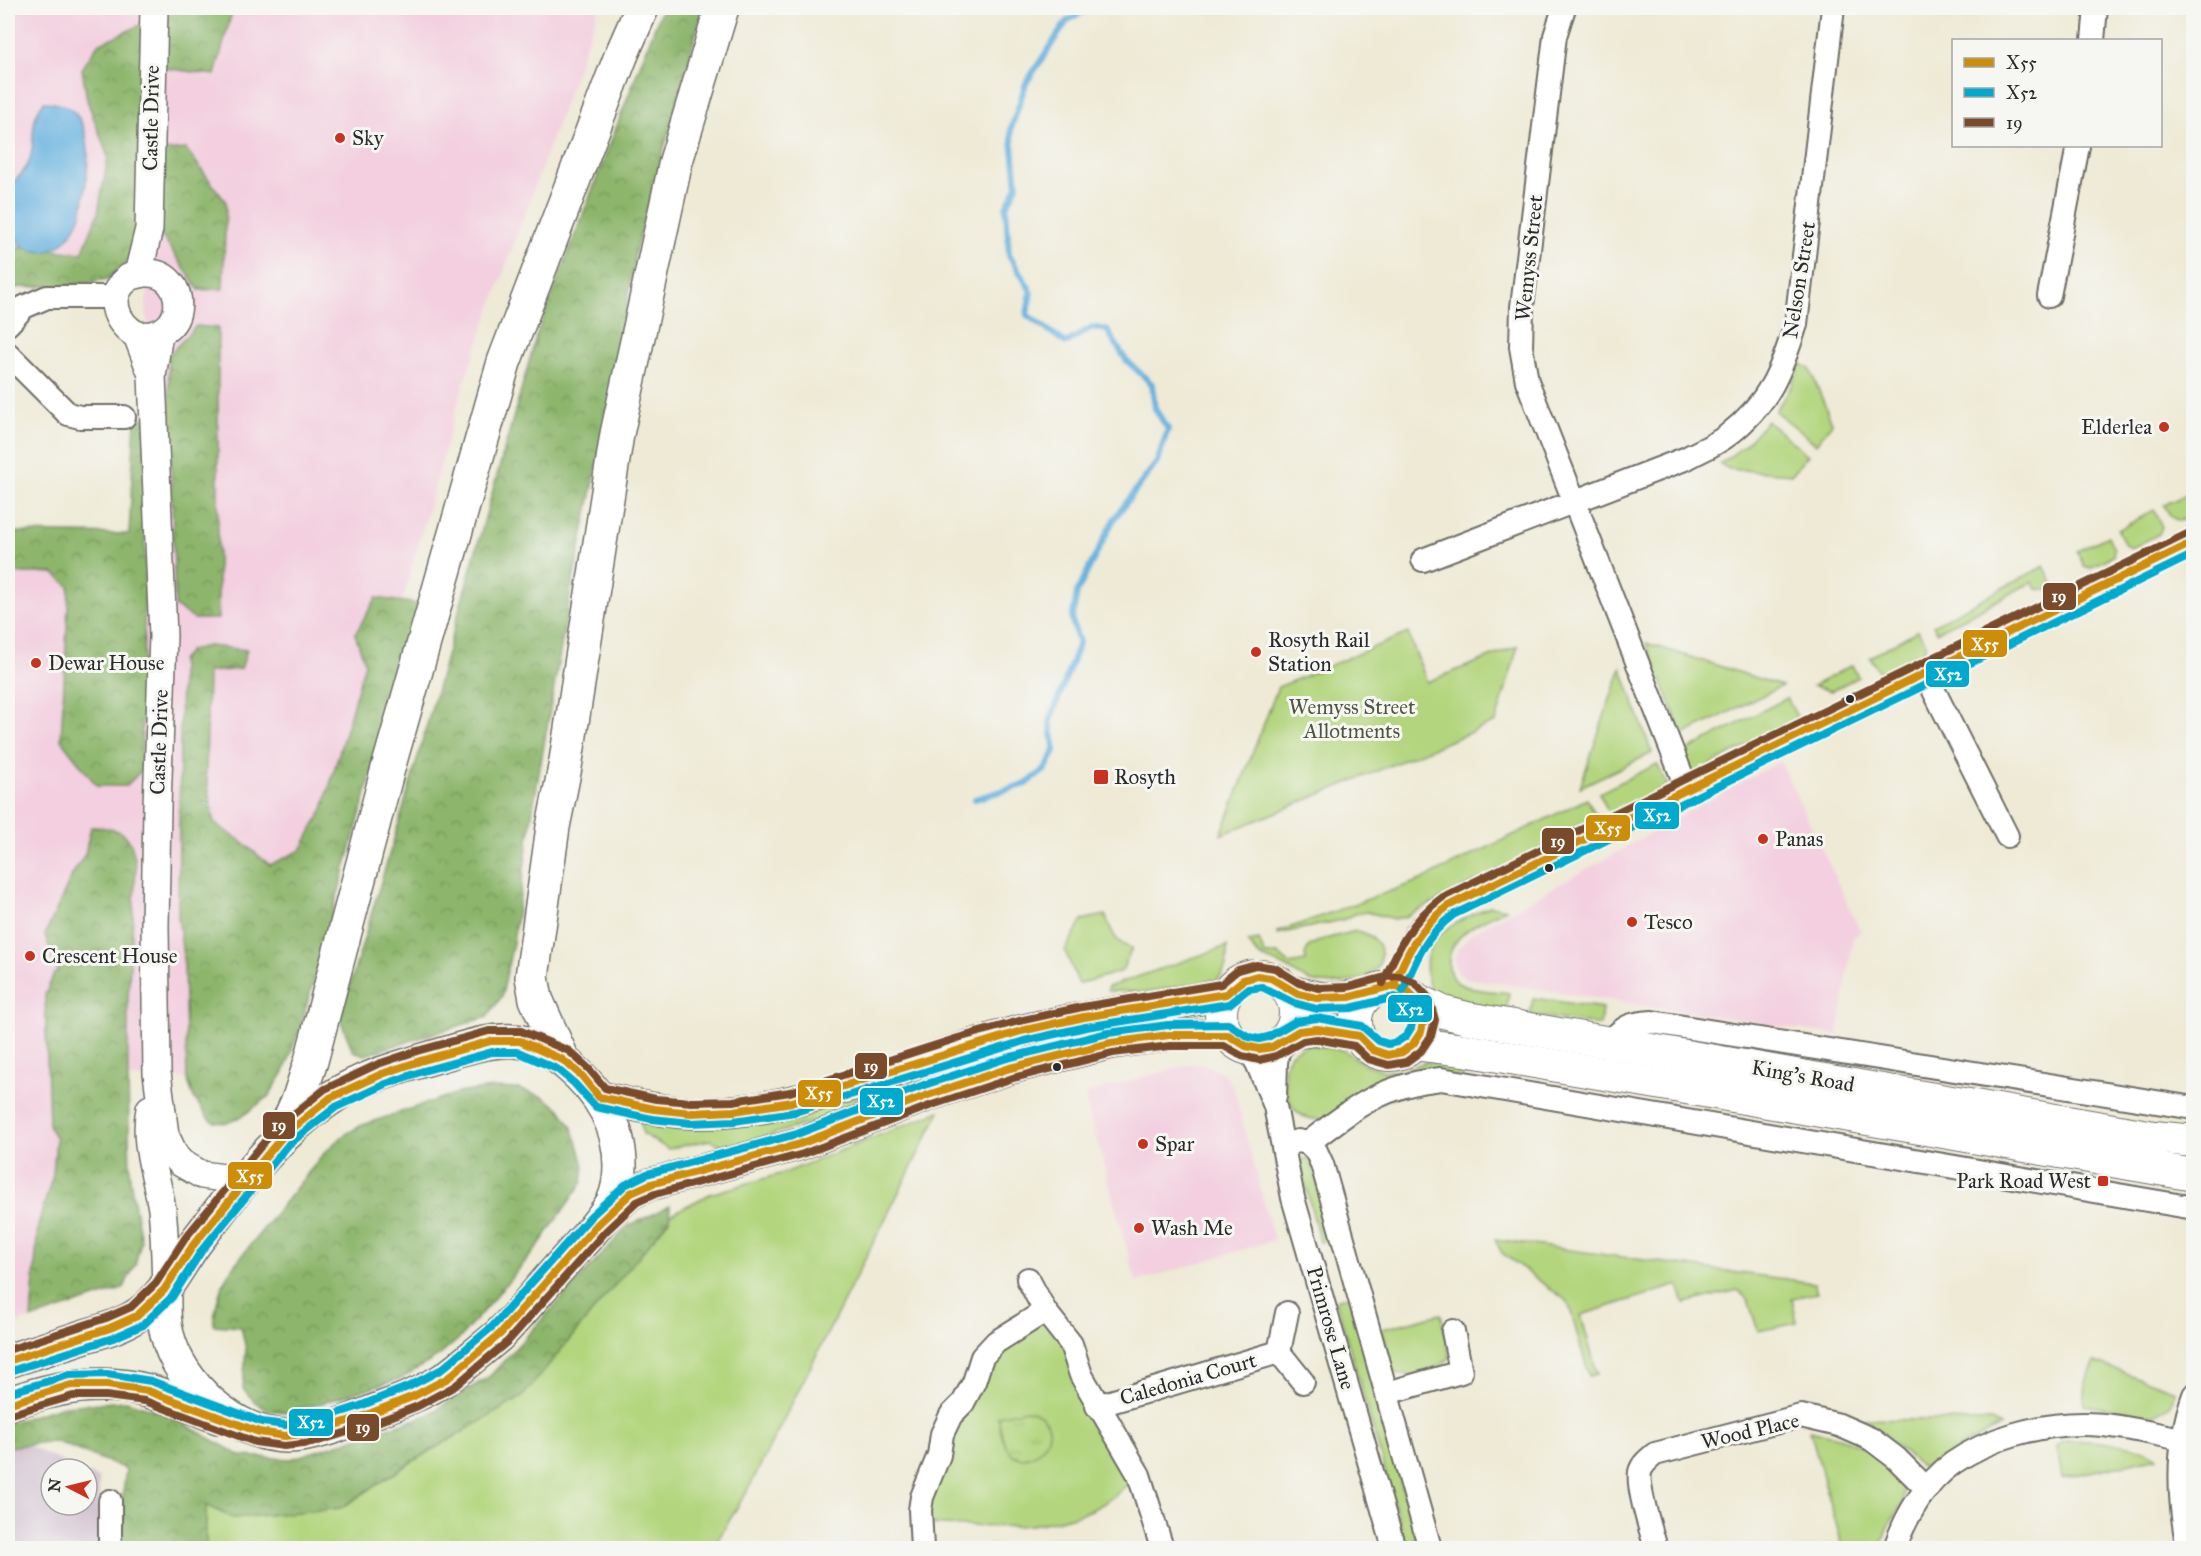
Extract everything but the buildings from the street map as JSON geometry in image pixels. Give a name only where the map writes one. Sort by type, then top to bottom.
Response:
[{"type":"main road","points":[[282,1137],[308,1071],[390,761],[504,362],[621,56],[642,8]]},
{"type":"main road","points":[[562,1060],[536,999],[532,980],[553,827],[565,767],[617,434],[676,161],[722,8]]},
{"type":"main road","points":[[1238,1042],[1221,1015],[1222,1004],[1226,994],[1234,985],[1244,978],[1256,976],[1268,977],[1279,982],[1293,1001],[1295,1013],[1293,1025],[1283,1039]]},
{"type":"main road","points":[[1287,990],[1307,997],[1326,1000],[1393,993],[1424,1017],[1420,1037],[1414,1044],[1407,1050],[1389,1055],[1371,1049],[1359,1035],[1356,1024],[1361,1002],[1393,993]]},
{"type":"main road","name":"King's Road","points":[[1393,993],[1443,1012],[1467,1018],[2154,1137],[2193,1141]]},
{"type":"main road","points":[[599,1097],[654,1109],[692,1113],[734,1111],[792,1102],[1021,1030],[1084,1017],[1226,994]]},
{"type":"main road","points":[[8,1404],[71,1385],[106,1385],[148,1390],[259,1432],[285,1436],[310,1433],[404,1400],[448,1378],[500,1334],[598,1224],[631,1193],[651,1184],[800,1144],[947,1088],[1010,1068],[1111,1043],[1169,1035],[1238,1042],[1259,1050],[1305,1029],[1325,1029],[1359,1035]]},
{"type":"main road","points":[[8,1361],[123,1323],[137,1316],[165,1289],[194,1244],[282,1137],[330,1098],[420,1061],[466,1047],[504,1039],[520,1041],[562,1060],[582,1076],[599,1097],[615,1128],[620,1150],[620,1176],[615,1199],[598,1224]]},
{"type":"main road","name":"King's Road","points":[[1414,1044],[1464,1050],[2193,1175]]},
{"type":"main road","points":[[165,1289],[164,1318],[176,1360],[200,1393],[240,1424]]},
{"type":"street","name":"Castle Drive","points":[[154,8],[148,274],[167,280],[174,288],[178,305],[173,321],[167,329],[148,334],[152,376],[163,636],[156,838],[157,1073],[165,1135],[180,1163],[202,1175],[224,1178],[238,1176],[257,1167]]},
{"type":"street","name":"Wemyss Street","points":[[1564,8],[1555,36],[1522,307],[1521,347],[1527,381],[1687,789]]},
{"type":"street","name":"Nelson Street","points":[[1574,503],[1687,458],[1727,436],[1759,406],[1782,368],[1796,324],[1833,8]]},
{"type":"street","points":[[2093,39],[2096,8]]},
{"type":"street","points":[[2049,296],[2078,147]]},
{"type":"street","points":[[148,274],[128,279],[120,287],[116,305],[121,322],[128,330],[148,334]]},
{"type":"street","points":[[8,324],[24,307],[42,298],[55,296],[83,298],[116,305]]},
{"type":"street","points":[[8,354],[62,410],[73,417],[124,417]]},
{"type":"street","points":[[1423,560],[1574,503]]},
{"type":"street","points":[[1393,993],[1412,941],[1433,916],[1464,898],[2193,542]]},
{"type":"street","points":[[1925,673],[2007,836]]},
{"type":"street","points":[[1610,1042],[1621,1030],[1635,1023],[1652,1022],[2193,1108]]},
{"type":"street","name":"Primrose Lane","points":[[1275,1106],[1276,1062],[1283,1039]]},
{"type":"street","name":"Primrose Lane","points":[[1238,1042],[1257,1064],[1275,1106],[1293,1198],[1394,1548]]},
{"type":"street","name":"Castle Drive","points":[[157,1073],[148,1116],[148,1134],[150,1157],[162,1208],[165,1289]]},
{"type":"street","points":[[1283,1145],[1308,1143],[1356,1106],[1387,1091],[1415,1082],[1441,1079],[2193,1208]]},
{"type":"street","points":[[2154,1137],[2160,1103]]},
{"type":"street","name":"Primrose Lane","points":[[1308,1143],[1316,1151],[1322,1164],[1430,1548]]},
{"type":"street","points":[[2111,1193],[2115,1162]]},
{"type":"street","name":"Caledonia Court","points":[[1028,1279],[1045,1311],[1071,1344],[1081,1375],[1138,1474],[1162,1548]]},
{"type":"street","points":[[922,1548],[920,1510],[922,1497],[939,1455],[942,1434],[951,1415],[963,1403],[974,1382],[982,1357],[996,1342],[1045,1311]]},
{"type":"street","points":[[1287,1313],[1279,1353],[1303,1382]]},
{"type":"street","name":"Primrose Lane","points":[[1387,1393],[1461,1372],[1453,1330]]},
{"type":"street","name":"Caledonia Court","points":[[1098,1406],[1279,1353]]},
{"type":"street","points":[[2188,1548],[2187,1495],[2182,1439],[2193,1395]]},
{"type":"street","name":"Wood Place","points":[[1656,1548],[1639,1482],[1641,1470],[1646,1461],[1655,1454],[1801,1416],[1839,1425],[1871,1439],[1896,1458],[1927,1489]]},
{"type":"street","points":[[1895,1548],[1902,1526],[1927,1489],[1952,1463],[1986,1446],[2020,1433],[2044,1427],[2082,1424],[2114,1426],[2182,1439]]},
{"type":"street","points":[[110,1501],[111,1548]]},
{"type":"shaded area","points":[[8,8],[599,8],[463,385],[278,1045],[227,1123],[214,1122],[208,1118],[194,1098],[187,1078],[128,1078],[130,1179],[141,1241],[135,1265],[123,1289],[8,1326],[8,570],[169,572],[146,306],[148,289],[128,245],[82,253],[8,246]]},
{"type":"shaded area","points":[[1780,761],[1861,932],[1853,938],[1838,1035],[1466,978],[1456,971],[1454,960],[1458,949],[1472,933]]},
{"type":"shaded area","points":[[1193,1063],[1207,1065],[1223,1073],[1233,1086],[1274,1240],[1136,1282],[1084,1094]]},
{"type":"shaded area","points":[[8,1436],[53,1457],[39,1457],[39,1517],[99,1517],[99,1548],[8,1548]]},
{"type":"green space","points":[[166,8],[233,8],[215,75],[164,68]]},
{"type":"green space","points":[[662,8],[703,8],[636,249],[612,394],[570,595],[533,808],[513,942],[502,996],[487,1017],[365,1055],[353,1051],[340,1019],[408,792],[536,337]]},
{"type":"green space","points":[[154,19],[134,257],[107,279],[75,285],[8,288],[8,246],[82,253],[98,213],[108,157],[87,100],[82,69],[98,44]]},
{"type":"green space","points":[[186,149],[226,202],[223,289],[199,290],[159,232],[162,151]]},
{"type":"green space","points":[[196,326],[218,328],[218,619],[194,619],[175,606],[168,356]]},
{"type":"green space","points":[[1800,363],[1810,369],[1832,423],[1816,444],[1775,411],[1792,386]]},
{"type":"green space","points":[[145,418],[145,585],[141,771],[126,786],[97,786],[61,740],[69,586],[53,573],[8,573],[8,532],[129,534],[135,419]]},
{"type":"green space","points":[[1767,421],[1808,455],[1792,474],[1729,469],[1720,464],[1745,445]]},
{"type":"green space","points":[[2193,491],[2193,517],[2179,521],[2171,517],[2164,505]]},
{"type":"green space","points":[[2154,510],[2162,527],[2159,534],[2132,548],[2125,545],[2118,530]]},
{"type":"green space","points":[[2108,536],[2114,549],[2113,556],[2090,568],[2084,566],[2077,551]]},
{"type":"green space","points":[[2044,566],[2053,587],[2048,590],[2036,589],[2032,582],[1937,632],[1933,625]]},
{"type":"green space","points":[[376,598],[419,604],[302,1022],[284,1072],[268,1097],[241,1117],[227,1123],[214,1122],[208,1118],[194,1098],[187,1078],[184,966],[178,915],[181,661],[190,650],[209,646],[247,650],[241,669],[208,672],[206,774],[214,823],[241,841],[270,865],[301,850],[323,809],[365,663],[355,634]]},
{"type":"green space","points":[[1918,630],[1926,644],[1924,651],[1884,674],[1879,672],[1870,657]]},
{"type":"green space","name":"Wemyss Street Allotments","points":[[1408,633],[1427,682],[1518,646],[1496,722],[1221,835],[1278,687]]},
{"type":"green space","points":[[1646,643],[1782,686],[1683,735]]},
{"type":"green space","points":[[1852,665],[1858,677],[1831,691],[1813,686]]},
{"type":"green space","points":[[1621,667],[1652,753],[1580,787]]},
{"type":"green space","points":[[1787,698],[1798,719],[1695,773],[1688,769],[1680,754]]},
{"type":"green space","points":[[1657,764],[1668,786],[1610,815],[1599,793]]},
{"type":"green space","points":[[1587,799],[1599,820],[1405,917],[1394,919],[1367,912],[1342,920],[1277,934],[1277,932],[1421,880]]},
{"type":"green space","points":[[91,827],[112,829],[125,835],[135,857],[128,999],[128,1078],[130,1179],[141,1241],[135,1265],[123,1289],[31,1319],[38,1225],[53,1175],[56,1138],[49,1127],[45,995],[54,974],[58,971],[45,935],[72,875],[85,854]]},
{"type":"green space","points":[[1490,906],[1506,909],[1476,924],[1459,938],[1449,956],[1449,968],[1453,979],[1464,986],[1509,993],[1506,1011],[1452,1002],[1430,989],[1426,971],[1427,956],[1439,935]]},
{"type":"green space","points":[[1105,915],[1121,944],[1132,948],[1122,971],[1079,984],[1065,951],[1082,920]]},
{"type":"green space","points":[[1356,931],[1362,932],[1376,942],[1381,958],[1379,964],[1368,975],[1350,982],[1322,983],[1307,980],[1286,967],[1260,956],[1248,942],[1259,940],[1265,955],[1278,954],[1289,964],[1306,961],[1305,954],[1309,946],[1321,940]]},
{"type":"green space","points":[[1227,946],[1225,969],[1217,980],[1147,992],[1108,991],[1108,987]]},
{"type":"green space","points":[[1533,998],[1602,1008],[1600,1025],[1530,1015]]},
{"type":"green space","points":[[1311,1045],[1343,1050],[1364,1064],[1385,1071],[1398,1071],[1426,1062],[1466,1064],[1465,1074],[1327,1119],[1309,1118],[1292,1106],[1285,1082],[1285,1071],[1292,1053]]},
{"type":"green space","points":[[492,1088],[519,1089],[543,1097],[559,1108],[571,1125],[579,1147],[584,1166],[582,1183],[536,1249],[461,1337],[439,1356],[402,1378],[285,1412],[267,1410],[255,1402],[243,1389],[246,1349],[241,1327],[213,1325],[219,1295],[232,1268],[325,1152],[341,1137],[360,1126],[457,1093]]},
{"type":"green space","points":[[860,1097],[863,1106],[729,1148],[710,1140],[668,1149],[643,1134],[639,1113]]},
{"type":"green space","points":[[940,1111],[751,1484],[713,1548],[206,1548],[205,1505],[233,1518],[341,1508],[410,1463],[669,1220],[669,1215],[710,1194],[787,1172]]},
{"type":"green space","points":[[1305,1158],[1310,1159],[1334,1238],[1320,1242],[1301,1168],[1301,1163]]},
{"type":"green space","points":[[670,1206],[669,1220],[522,1397],[410,1463],[341,1508],[233,1518],[206,1505],[206,1548],[124,1548],[122,1501],[126,1469],[55,1441],[8,1447],[8,1423],[64,1406],[126,1401],[167,1414],[241,1456],[291,1459],[428,1415],[490,1376],[628,1226]]},
{"type":"green space","points":[[1495,1240],[1814,1283],[1817,1293],[1792,1298],[1797,1323],[1758,1331],[1748,1300],[1738,1290],[1684,1303],[1678,1285],[1581,1315],[1597,1374],[1589,1376],[1568,1302],[1502,1253]]},
{"type":"green space","points":[[1349,1296],[1419,1548],[1407,1548],[1336,1300]]},
{"type":"green space","points":[[1045,1311],[1139,1475],[1099,1506],[1057,1521],[988,1527],[921,1524],[982,1357]]},
{"type":"green space","points":[[1441,1314],[1450,1357],[1439,1366],[1422,1373],[1405,1375],[1393,1371],[1382,1329]]},
{"type":"green space","points":[[2095,1362],[2175,1391],[2171,1404],[2153,1416],[2084,1405],[2086,1381]]},
{"type":"green space","points":[[1026,1410],[1041,1416],[1048,1425],[1048,1436],[1043,1446],[1035,1454],[1024,1458],[1014,1455],[1005,1444],[998,1416]]},
{"type":"green space","points":[[1856,1419],[1991,1421],[2000,1426],[1931,1467],[1921,1467],[1882,1434]]},
{"type":"green space","points":[[1810,1430],[1842,1438],[1870,1451],[1889,1466],[1904,1487],[1904,1502],[1887,1528],[1880,1548],[1843,1548]]},
{"type":"green space","points":[[2064,1440],[2128,1446],[2158,1457],[2062,1478],[2057,1447]]},
{"type":"water","points":[[44,102],[67,107],[81,121],[87,142],[88,165],[82,212],[72,232],[56,248],[37,251],[18,242],[8,232],[8,186],[21,175],[28,164],[32,154],[34,123],[37,112]]},
{"type":"waterway","points":[[975,799],[1026,784],[1045,770],[1055,751],[1050,721],[1079,643],[1072,620],[1077,592],[1114,519],[1157,462],[1168,429],[1155,409],[1152,384],[1126,360],[1107,330],[1092,327],[1066,343],[1027,315],[1031,291],[1009,255],[1006,207],[1017,186],[1011,129],[1026,83],[1067,21],[1090,8]]},
{"type":"transit line","name":"19","points":[[1383,983],[1394,958],[1414,925],[1443,897],[2189,533]]},
{"type":"transit line","name":"X55","points":[[1393,987],[1414,942],[1429,923],[1448,906],[2194,542]]},
{"type":"transit line","name":"X52","points":[[1403,991],[1428,940],[1453,915],[2194,554]]},
{"type":"transit line","name":"19","points":[[8,1350],[106,1318],[131,1307],[156,1283],[186,1237],[275,1129],[325,1089],[378,1064],[489,1031],[521,1031],[569,1051],[605,1088],[656,1099],[692,1102],[733,1101],[790,1092],[958,1038],[1019,1021],[1082,1007],[1221,984],[1238,970],[1256,965],[1275,968],[1299,983],[1319,988],[1348,987],[1385,977],[1399,976],[1415,983],[1429,998],[1435,1020],[1431,1036],[1421,1051],[1406,1062],[1389,1065],[1368,1059],[1354,1046],[1317,1039],[1303,1041],[1276,1056],[1259,1060],[1242,1056],[1224,1046],[1170,1046],[1113,1053],[1013,1078],[932,1105],[803,1154],[655,1194],[637,1202],[606,1231],[508,1341],[455,1386],[418,1406],[367,1426],[312,1443],[284,1446],[255,1442],[145,1401],[106,1396],[73,1396],[11,1414]]},
{"type":"transit line","name":"X55","points":[[8,1361],[110,1328],[137,1316],[164,1290],[194,1244],[282,1137],[330,1098],[382,1074],[491,1041],[520,1041],[563,1060],[582,1076],[599,1097],[654,1109],[692,1113],[734,1111],[792,1102],[1021,1031],[1084,1017],[1226,994],[1243,980],[1257,976],[1271,978],[1298,994],[1317,998],[1350,997],[1387,987],[1397,987],[1409,992],[1421,1004],[1424,1018],[1421,1032],[1413,1044],[1402,1052],[1388,1055],[1373,1050],[1359,1036],[1317,1029],[1299,1031],[1272,1047],[1259,1049],[1246,1046],[1228,1035],[1169,1035],[1111,1043],[1010,1068],[928,1095],[800,1144],[651,1184],[631,1193],[598,1224],[500,1334],[448,1378],[414,1396],[364,1416],[310,1433],[285,1436],[259,1432],[148,1391],[107,1385],[71,1385],[8,1404]]},
{"type":"transit line","name":"X52","points":[[8,1393],[69,1375],[107,1374],[151,1381],[262,1422],[285,1425],[308,1423],[410,1386],[442,1369],[493,1326],[591,1216],[625,1185],[647,1174],[797,1134],[924,1085],[1007,1058],[1108,1033],[1168,1025],[1228,1024],[1249,1037],[1259,1039],[1268,1037],[1296,1021],[1317,1018],[1362,1026],[1379,1041],[1388,1044],[1397,1042],[1406,1036],[1413,1019],[1411,1010],[1403,1000],[1395,997],[1351,1008],[1317,1009],[1294,1003],[1262,987],[1248,989],[1229,1004],[1086,1027],[1024,1041],[795,1112],[734,1121],[691,1123],[652,1119],[596,1107],[574,1083],[557,1069],[518,1052],[492,1052],[386,1084],[336,1107],[289,1144],[202,1250],[172,1297],[143,1325],[113,1338],[11,1371]]},
{"type":"place","name":"Sky","points":[[340,138]]},
{"type":"place","name":"Elderlea","points":[[2164,427]]},
{"type":"place","name":"Rosyth Rail Station","points":[[1256,652]]},
{"type":"place","name":"Dewar House","points":[[36,663]]},
{"type":"place","name":"Rosyth","points":[[1101,777]]},
{"type":"place","name":"Panas","points":[[1763,839]]},
{"type":"place","name":"Tesco","points":[[1632,922]]},
{"type":"place","name":"Crescent House","points":[[30,956]]},
{"type":"place","name":"Spar","points":[[1143,1144]]},
{"type":"place","name":"Park Road West","points":[[2103,1181]]},
{"type":"place","name":"Wash Me","points":[[1139,1228]]}]
